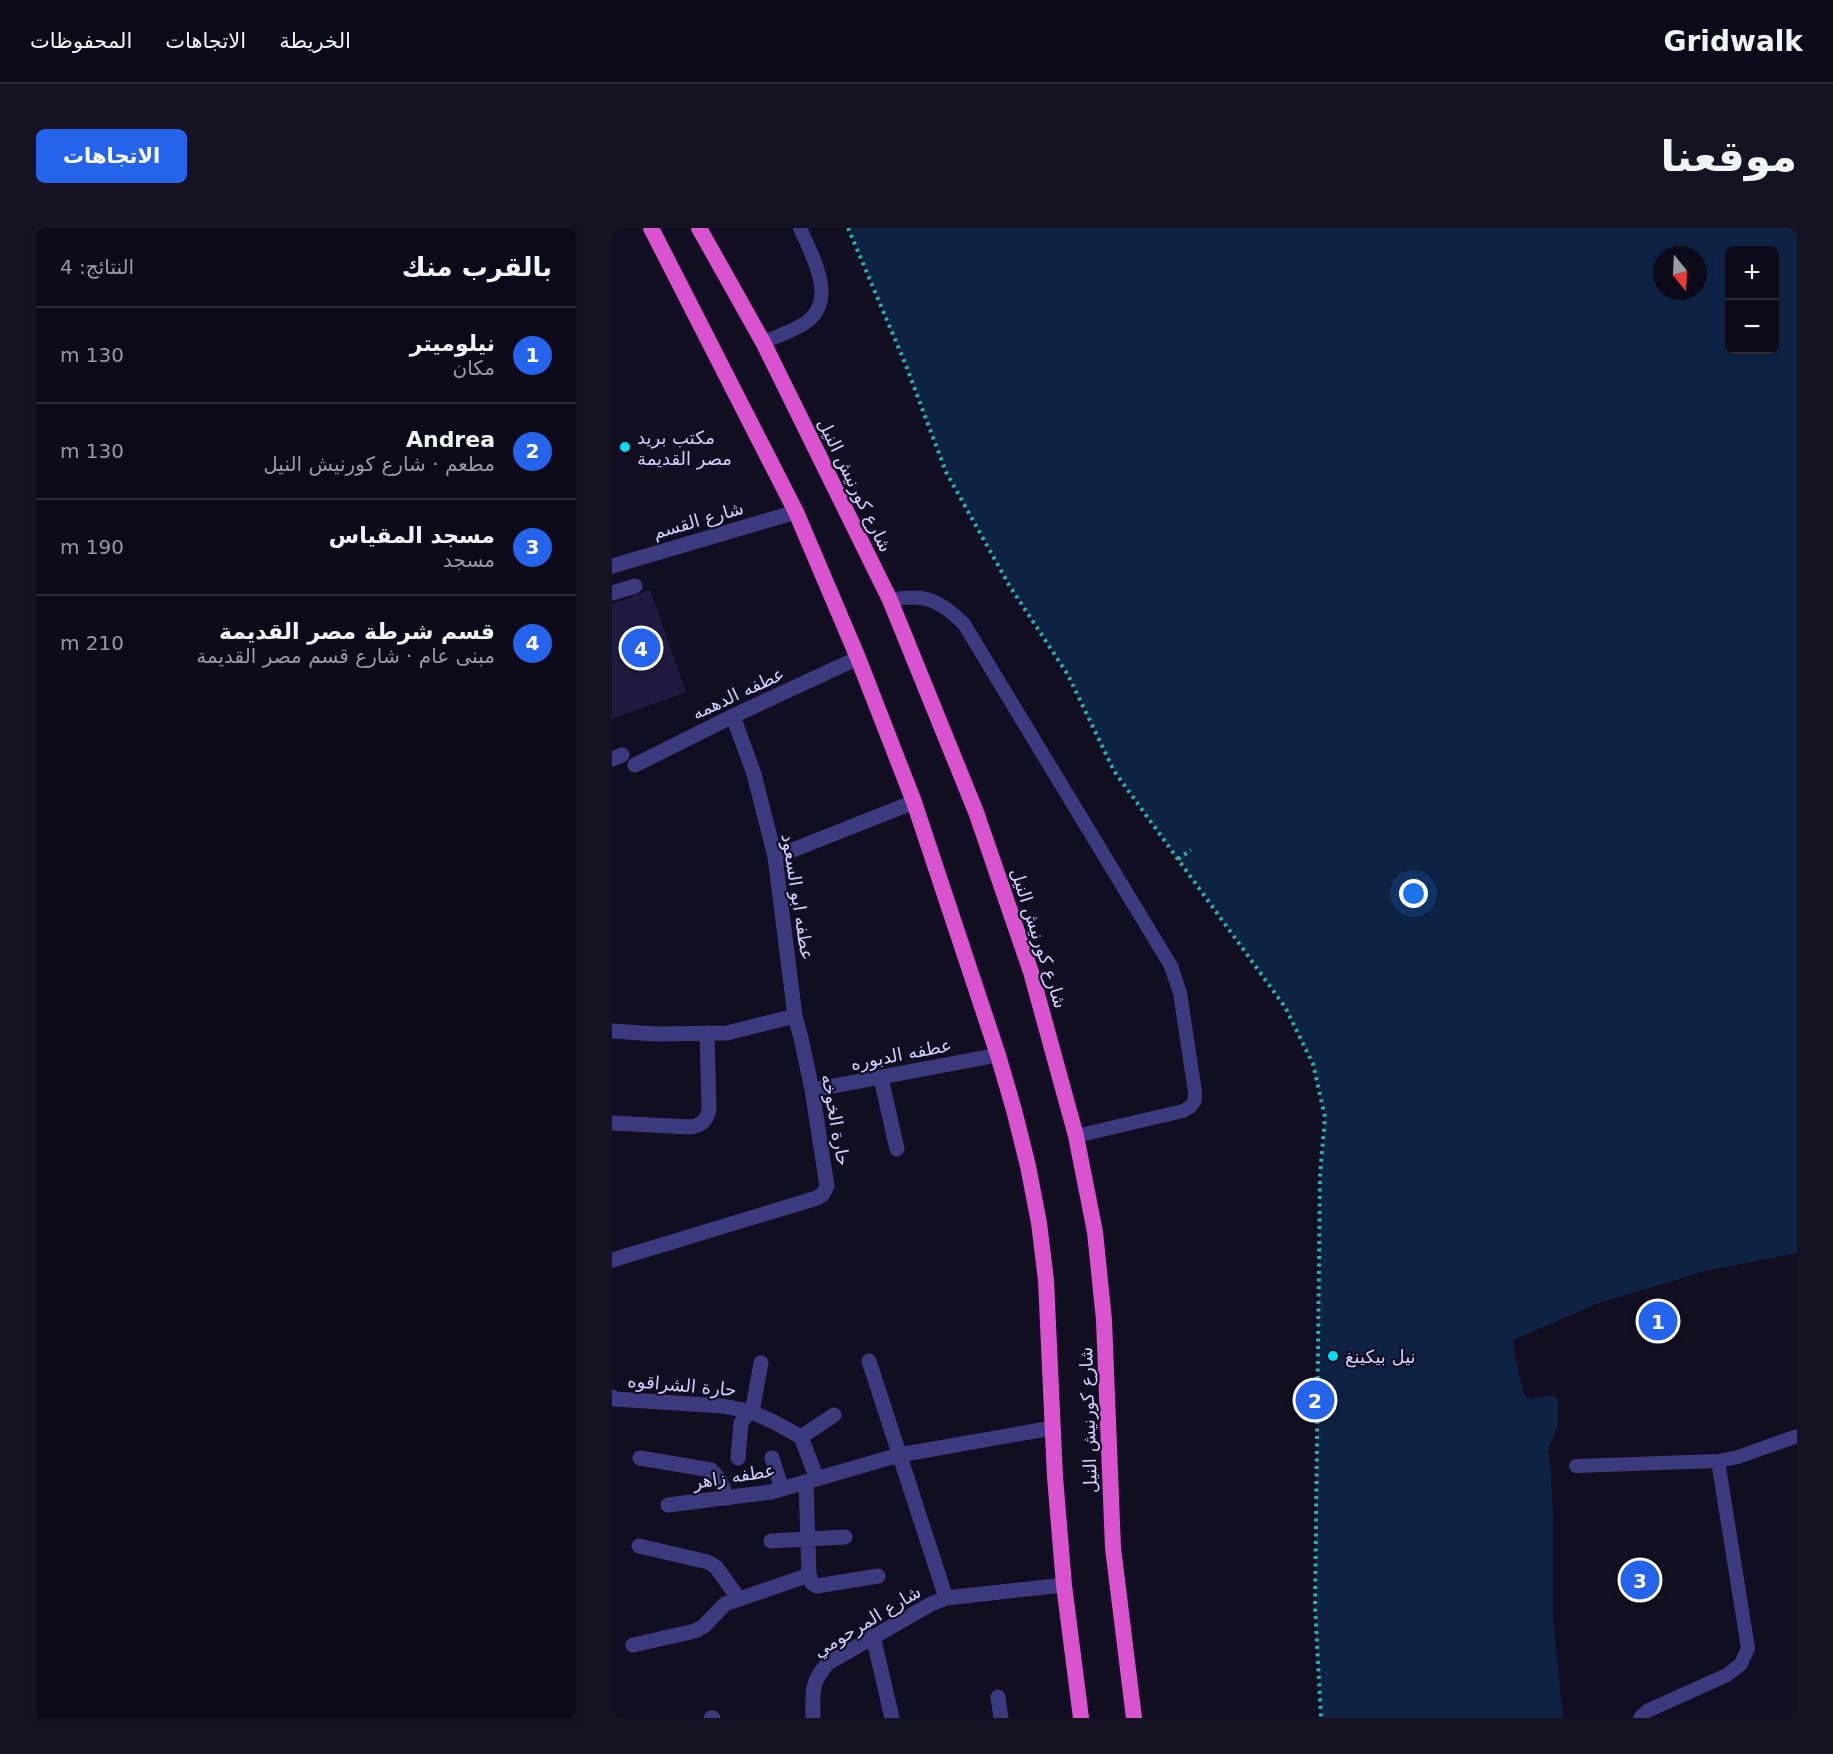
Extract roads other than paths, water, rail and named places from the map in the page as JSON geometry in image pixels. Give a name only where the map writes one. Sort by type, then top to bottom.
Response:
[{"type":"highway","name":"شارع كورنيش النيل","points":[[651,228],[796,512],[858,658],[914,802],[998,1054],[1025,1155],[1039,1223],[1046,1280],[1052,1428],[1065,1586],[1081,1718]]},
{"type":"highway","name":"شارع كورنيش النيل","points":[[699,228],[763,342],[890,600],[975,812],[1034,982],[1076,1136],[1095,1232],[1103,1309],[1113,1548],[1134,1718]]},
{"type":"street","name":"شارع القسم","points":[[612,566],[796,512]]},
{"type":"street","points":[[612,593],[635,586]]},
{"type":"street","name":"عطفه الدهمه","points":[[635,765],[858,658]]},
{"type":"street","name":"عطفه ابو السعود","points":[[733,716],[753,774],[775,857],[795,1016]]},
{"type":"street","points":[[775,857],[914,802]]},
{"type":"street","points":[[612,1030],[656,1034],[727,1033],[795,1016]]},
{"type":"street","name":"حارة الخوخه","points":[[612,1260],[824,1194],[827,1181],[812,1090],[795,1016]]},
{"type":"street","points":[[612,1124],[688,1127],[703,1123],[708,1116],[709,1109],[706,1033]]},
{"type":"street","name":"عطفه الدبوره","points":[[812,1090],[998,1054]]},
{"type":"street","points":[[881,1078],[897,1149]]},
{"type":"street","name":"شارع المرحومي","points":[[869,1361],[946,1598]]},
{"type":"street","points":[[738,1458],[741,1423],[750,1412],[761,1364]]},
{"type":"street","name":"حارة الشراقوه","points":[[612,1397],[615,1400],[722,1406],[750,1412],[801,1437]]},
{"type":"street","points":[[834,1415],[801,1437],[812,1480],[808,1540],[809,1575],[812,1583],[817,1586],[878,1576]]},
{"type":"street","points":[[812,1480],[899,1455],[1052,1428]]},
{"type":"street","points":[[640,1458],[711,1470],[728,1498]]},
{"type":"street","points":[[772,1458],[782,1489]]},
{"type":"street","name":"عطفه زاهر","points":[[668,1505],[771,1492],[812,1480]]},
{"type":"street","points":[[771,1541],[845,1537]]},
{"type":"street","points":[[639,1546],[708,1562],[716,1568],[739,1599]]},
{"type":"street","points":[[633,1646],[695,1631],[704,1626],[725,1604],[809,1575]]},
{"type":"street","name":"شارع المرحومي","points":[[813,1718],[813,1687],[818,1674],[828,1663],[931,1604],[946,1598],[1065,1586]]},
{"type":"street","points":[[873,1636],[892,1718]]},
{"type":"street","points":[[998,1697],[1001,1718]]},
{"type":"lane","points":[[763,342],[803,325],[816,313],[822,298],[822,282],[800,228]]},
{"type":"lane","points":[[890,600],[908,597],[929,599],[949,608],[964,624],[1171,966],[1176,979],[1184,1013],[1195,1100],[1190,1107],[1182,1111],[1076,1136]]},
{"type":"lane","points":[[1576,1466],[1718,1461],[1738,1457],[1797,1436]]},
{"type":"lane","points":[[1640,1718],[1647,1711],[1727,1675],[1741,1664],[1748,1648],[1747,1630],[1718,1461]]},
{"type":"water","points":[[848,228],[1797,228],[1797,1253],[1705,1271],[1596,1304],[1513,1340],[1524,1394],[1527,1398],[1532,1399],[1551,1395],[1557,1398],[1558,1403],[1558,1424],[1548,1451],[1553,1516],[1553,1620],[1563,1718],[1321,1718],[1315,1607],[1320,1175],[1325,1117],[1313,1064],[1285,1007],[1114,771],[1068,675],[1009,585],[946,472],[905,363]]},
{"type":"place","name":"مكتب بريد مصر القديمة","points":[[625,447]]},
{"type":"place","name":"قسم شرطة مصر القديمة","points":[[641,648]]},
{"type":"place","name":"نيلوميتر","points":[[1658,1321]]},
{"type":"place","name":"نيل بيكينغ","points":[[1333,1356]]},
{"type":"place","name":"Andrea","points":[[1315,1400]]},
{"type":"place","name":"مسجد المقياس","points":[[1640,1580]]}]
